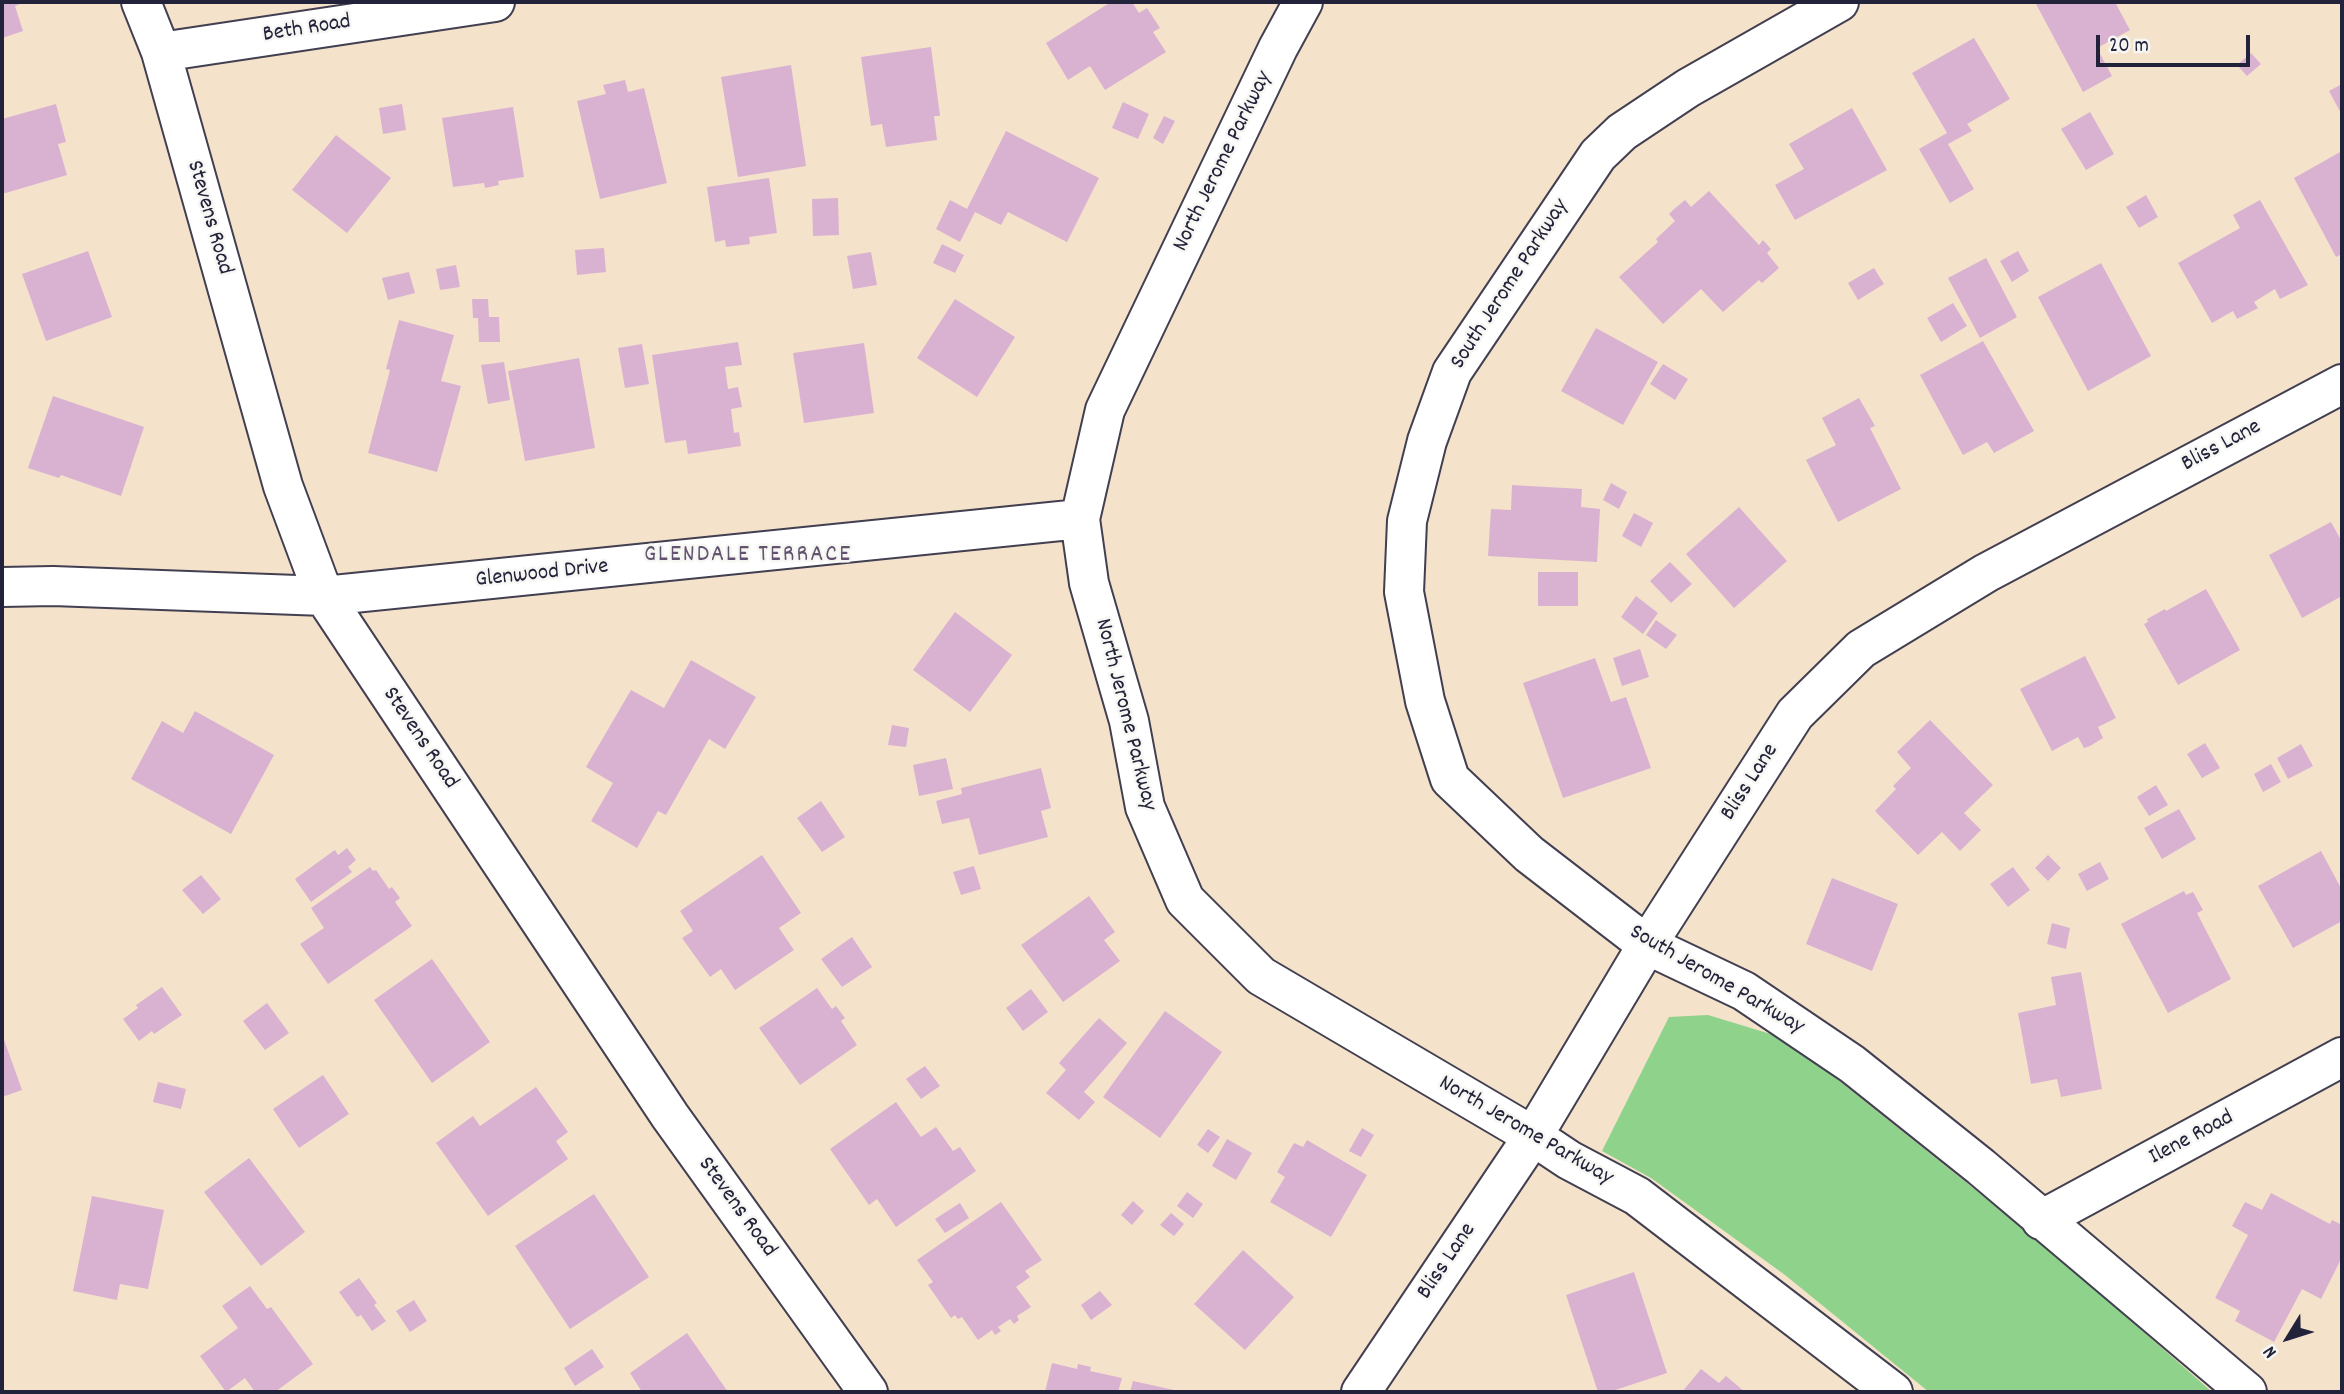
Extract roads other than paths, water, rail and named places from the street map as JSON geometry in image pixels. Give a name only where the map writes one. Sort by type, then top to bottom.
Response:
[{"type":"street","name":"Stevens Road","points":[[141,2],[161,52],[283,486],[324,596],[670,1116],[868,1392]]},
{"type":"street","name":"Beth Road","points":[[161,52],[495,2]]},
{"type":"street","name":"North Jerome Parkway","points":[[1303,2],[1272,60],[1105,410],[1080,519],[1089,583],[1129,721],[1145,807],[1185,900],[1261,976],[1533,1136],[1569,1160],[1637,1196],[1893,1392]]},
{"type":"street","name":"South Jerome Parkway","points":[[1839,2],[1688,88],[1622,132],[1598,155],[1452,372],[1427,441],[1407,521],[1404,592],[1425,701],[1450,779],[1529,855],[1647,945],[1744,991],[1852,1063],[1981,1167],[2246,1392]]},
{"type":"street","name":"Bliss Lane","points":[[1361,1392],[1533,1136],[1647,945],[1795,714],[1861,649],[1986,573],[2342,384]]},
{"type":"street","name":"Glenwood Drive","points":[[2,587],[324,596],[1080,519]]},
{"type":"street","name":"Ilene Road","points":[[2041,1220],[2342,1057]]},
{"type":"district","name":"GLENDALE TERRACE","points":[[748,557]]}]
